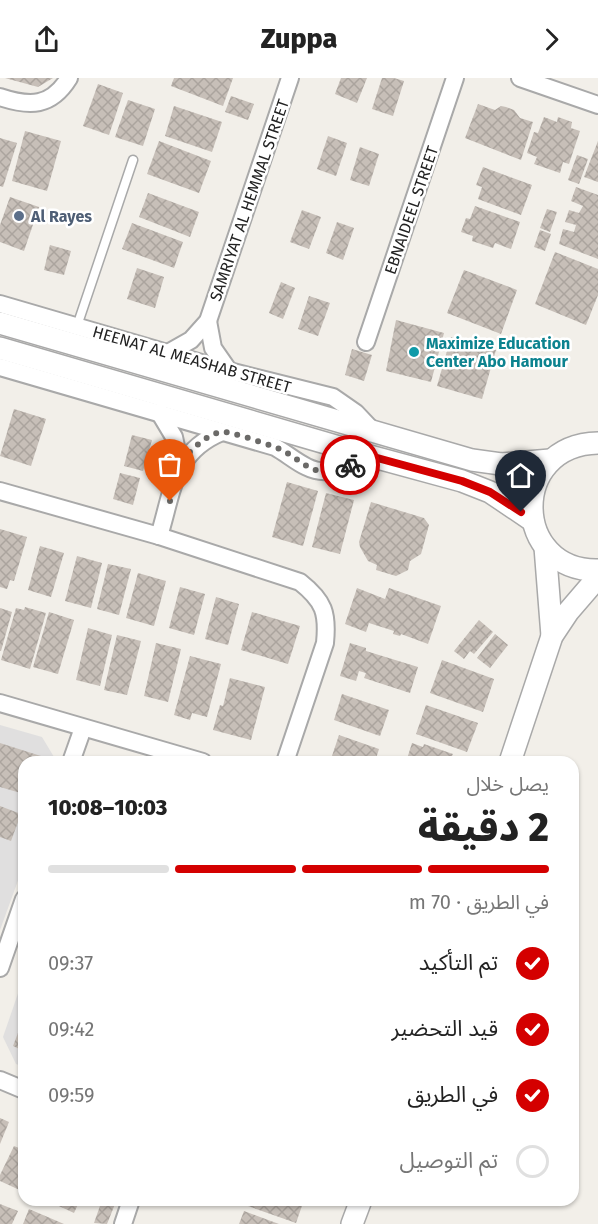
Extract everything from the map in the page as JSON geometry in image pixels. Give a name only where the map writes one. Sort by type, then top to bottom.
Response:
[{"type":"street","points":[[0,97],[33,104],[50,99],[69,78]]},
{"type":"street","name":"SAMRIYAT AL HEMMAL STREET","points":[[168,353],[191,340],[208,321],[290,78]]},
{"type":"street","name":"EBNAIDEEL STREET","points":[[366,342],[455,78]]},
{"type":"street","points":[[520,78],[598,105]]},
{"type":"street","name":"HEENAT AL MEASHAB STREET","points":[[0,304],[229,371],[333,397],[351,409],[373,431]]},
{"type":"street","name":"SAMRIYAT AL HEMMAL STREET","points":[[208,321],[213,348],[229,371]]},
{"type":"street","name":"HEENAT AL MEASHAB STREET","points":[[0,323],[472,460],[501,464],[550,460]]},
{"type":"street","points":[[0,348],[462,481],[490,492],[532,521]]},
{"type":"street","points":[[0,367],[275,447],[318,471],[337,470],[370,456]]},
{"type":"street","points":[[159,412],[174,437],[180,465]]},
{"type":"street","points":[[159,536],[180,465],[198,444],[222,432]]},
{"type":"street","points":[[593,439],[568,448],[550,460],[538,478],[531,499],[532,521],[545,547],[572,566],[598,570]]},
{"type":"street","points":[[0,491],[159,536],[300,582],[314,593],[323,608],[327,623],[325,643],[287,756]]},
{"type":"street","points":[[545,547],[552,636]]},
{"type":"street","points":[[512,756],[552,636],[568,612],[598,577]]},
{"type":"street","points":[[0,703],[182,756]]},
{"type":"street","points":[[73,756],[83,728]]},
{"type":"street","points":[[0,968],[18,916]]},
{"type":"street","points":[[0,1080],[18,1088]]},
{"type":"street","points":[[123,1224],[130,1206]]},
{"type":"street","points":[[352,1224],[359,1206]]},
{"type":"lane","points":[[77,326],[133,160]]},
{"type":"shaded area","points":[[0,725],[42,737],[53,756],[18,756],[18,880],[0,930]]},
{"type":"shaded area","points":[[18,993],[18,1065],[3,1037]]},
{"type":"building","points":[[5,78],[53,78],[38,87]]},
{"type":"building","points":[[174,78],[233,78],[223,106],[171,86]]},
{"type":"building","points":[[341,78],[367,78],[357,103],[335,94]]},
{"type":"building","points":[[382,78],[404,81],[393,116],[372,109]]},
{"type":"building","points":[[98,84],[123,93],[109,135],[83,126]]},
{"type":"building","points":[[231,96],[254,104],[248,120],[225,112]]},
{"type":"building","points":[[128,100],[155,109],[143,146],[115,137]]},
{"type":"building","points":[[478,104],[495,110],[501,106],[506,107],[514,110],[520,118],[533,122],[521,160],[465,138]]},
{"type":"building","points":[[174,106],[222,122],[212,152],[165,136]]},
{"type":"building","points":[[544,117],[557,122],[558,117],[572,122],[571,128],[580,131],[569,164],[563,162],[560,173],[534,164],[537,157],[527,153],[534,132],[538,133]]},
{"type":"building","points":[[25,131],[61,141],[47,191],[12,181]]},
{"type":"building","points":[[328,136],[347,143],[336,176],[317,169]]},
{"type":"building","points":[[0,138],[17,143],[3,187],[0,186]]},
{"type":"building","points":[[159,141],[211,161],[199,193],[147,174]]},
{"type":"building","points":[[598,141],[598,182],[584,177]]},
{"type":"building","points":[[360,147],[379,154],[369,186],[350,180]]},
{"type":"building","points":[[577,155],[588,159],[579,184],[568,180]]},
{"type":"building","points":[[483,167],[532,185],[521,215],[478,199],[482,187],[476,185]]},
{"type":"building","points":[[576,187],[598,195],[598,259],[559,244],[563,229],[574,232],[576,225],[565,222],[569,210],[579,213],[583,206],[571,201]]},
{"type":"building","points":[[148,193],[199,212],[190,237],[139,217]]},
{"type":"building","name":"Al Rayes","points":[[10,197],[39,207],[24,251],[0,242],[0,225]]},
{"type":"building","points":[[475,206],[520,222],[511,249],[495,243],[493,248],[472,241],[473,236],[461,232],[466,218],[470,219]]},
{"type":"building","points":[[547,209],[557,212],[550,232],[540,228]]},
{"type":"building","points":[[302,210],[321,217],[309,249],[290,242]]},
{"type":"building","points":[[337,222],[354,228],[343,260],[326,253]]},
{"type":"building","points":[[132,223],[183,242],[174,268],[122,249]]},
{"type":"building","points":[[540,230],[551,234],[545,251],[534,247]]},
{"type":"building","points":[[50,245],[71,251],[64,275],[44,270]]},
{"type":"building","points":[[555,252],[598,269],[598,295],[586,325],[535,304]]},
{"type":"building","points":[[137,268],[164,277],[155,308],[127,299]]},
{"type":"building","points":[[464,270],[517,290],[501,334],[447,313]]},
{"type":"building","points":[[281,282],[295,288],[283,319],[269,313]]},
{"type":"building","points":[[309,296],[330,303],[318,336],[298,329]]},
{"type":"building","name":"Maximize Education Center Abo Hamour","points":[[396,320],[444,333],[431,382],[386,371]]},
{"type":"building","points":[[451,337],[496,350],[482,399],[437,386]]},
{"type":"building","points":[[352,349],[372,355],[364,381],[345,375]]},
{"type":"building","points":[[14,409],[46,419],[31,466],[0,456]]},
{"type":"building","points":[[132,435],[152,440],[143,471],[124,466]]},
{"type":"building","points":[[120,473],[140,478],[133,505],[113,499]]},
{"type":"building","points":[[287,482],[318,491],[303,546],[272,537]]},
{"type":"building","points":[[326,493],[354,500],[340,554],[312,547]]},
{"type":"building","points":[[371,502],[424,518],[429,525],[421,554],[410,561],[408,570],[396,576],[376,570],[377,565],[368,561],[360,547],[359,542]]},
{"type":"building","points":[[0,529],[27,537],[14,581],[10,580],[7,589],[0,587]]},
{"type":"building","points":[[40,546],[64,553],[51,597],[28,590]]},
{"type":"building","points":[[77,556],[102,563],[91,608],[65,601]]},
{"type":"building","points":[[108,564],[131,569],[119,615],[97,609]]},
{"type":"building","points":[[138,573],[166,581],[154,626],[126,618]]},
{"type":"building","points":[[180,587],[205,594],[194,635],[169,628]]},
{"type":"building","points":[[357,588],[385,599],[389,588],[441,606],[428,644],[401,634],[400,636],[393,634],[394,631],[369,623],[366,632],[345,624]]},
{"type":"building","points":[[216,597],[239,604],[228,645],[205,639]]},
{"type":"building","points":[[25,607],[46,613],[30,669],[1,660],[16,608],[24,610]]},
{"type":"building","points":[[0,608],[12,612],[1,651],[0,651]]},
{"type":"building","points":[[49,612],[74,620],[58,674],[33,667]]},
{"type":"building","points":[[252,612],[300,626],[288,664],[241,650]]},
{"type":"building","points":[[479,620],[493,632],[474,654],[470,651],[464,659],[454,651]]},
{"type":"building","points":[[88,628],[112,635],[100,686],[76,680]]},
{"type":"building","points":[[495,634],[508,645],[490,668],[477,658]]},
{"type":"building","points":[[117,635],[141,641],[127,695],[104,690]]},
{"type":"building","points":[[156,643],[181,649],[168,702],[144,696]]},
{"type":"building","points":[[350,643],[366,648],[366,651],[418,667],[410,693],[364,678],[366,673],[359,671],[356,681],[340,676]]},
{"type":"building","points":[[190,656],[221,664],[207,717],[192,713],[190,720],[174,715]]},
{"type":"building","points":[[442,660],[494,679],[483,712],[430,693]]},
{"type":"building","points":[[230,678],[265,687],[251,740],[213,730],[220,705],[223,706]]},
{"type":"building","points":[[342,694],[389,710],[380,736],[334,720]]},
{"type":"building","points":[[426,705],[478,723],[467,752],[416,734]]},
{"type":"building","points":[[339,735],[379,749],[377,756],[332,756]]},
{"type":"building","points":[[0,743],[41,756],[18,756],[18,792],[0,787]]},
{"type":"building","points":[[412,743],[423,747],[424,744],[453,754],[452,756],[408,756]]},
{"type":"building","points":[[0,806],[18,813],[18,822],[11,841],[0,837]]},
{"type":"building","points":[[18,1033],[18,1048],[13,1046]]},
{"type":"building","points":[[0,1118],[9,1122],[0,1144]]},
{"type":"building","points":[[14,1146],[18,1148],[18,1189],[0,1181],[0,1175]]},
{"type":"building","points":[[0,1204],[18,1211],[12,1224],[0,1224]]},
{"type":"building","points":[[59,1206],[77,1206],[74,1213]]},
{"type":"building","points":[[100,1206],[114,1206],[107,1224],[94,1223]]},
{"type":"building","points":[[248,1206],[302,1206],[296,1223]]},
{"type":"building","points":[[29,1209],[64,1224],[23,1224]]},
{"type":"building","points":[[244,1211],[279,1224],[239,1224]]},
{"type":"way so far","points":[[170,501],[180,465],[188,454],[198,444],[222,432],[275,447],[318,471],[337,470],[350,465]]},
{"type":"place","name":"Al Rayes","points":[[19,216]]},
{"type":"place","name":"Maximize Education Center Abo Hamour","points":[[414,352]]},
{"type":"route","points":[[350,465],[370,456],[462,481],[490,492],[521,512]]}]
